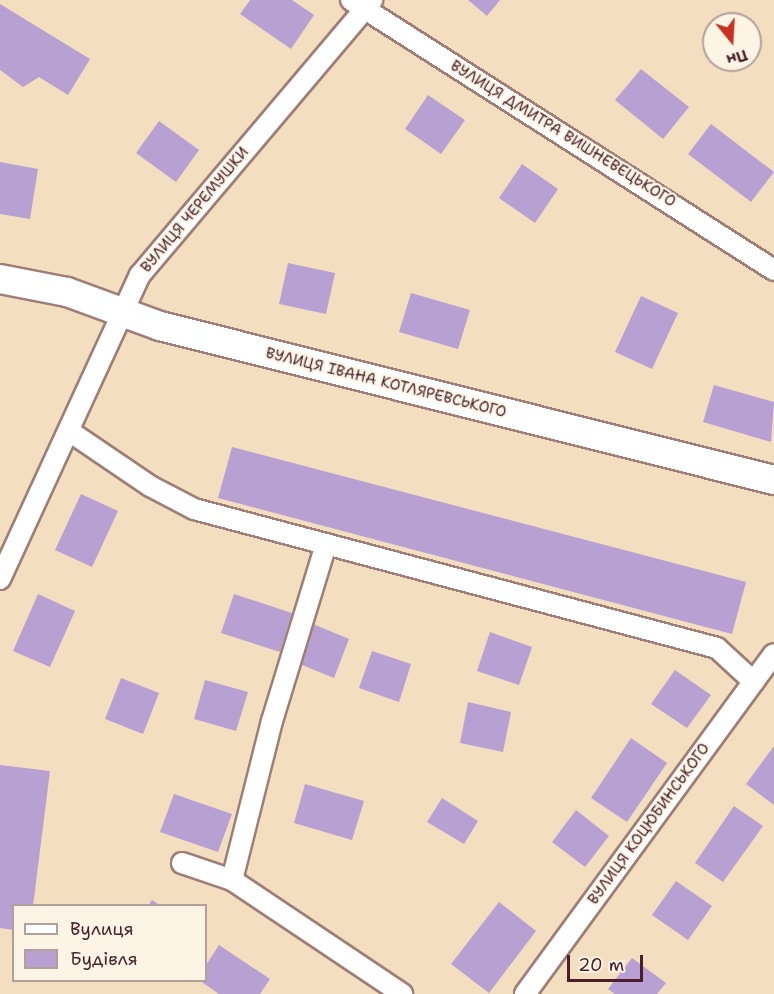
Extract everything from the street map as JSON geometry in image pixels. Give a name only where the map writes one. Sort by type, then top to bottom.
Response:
[{"type":"street","name":"ВУЛИЦЯ ДМИТРА ВИШНЕВЕЦЬКОГО","points":[[362,3],[774,270]]},
{"type":"street","name":"ВУЛИЦЯ ЧЕРЕМУШКИ","points":[[0,579],[140,275],[362,3]]},
{"type":"street","name":"ВУЛИЦЯ ІВАНА КОТЛЯРЕВСЬКОГО","points":[[0,279],[67,292],[160,326],[774,480]]},
{"type":"street","points":[[69,431],[150,486],[194,509],[717,648],[754,681]]},
{"type":"street","points":[[232,880],[272,721],[326,544]]},
{"type":"street","name":"ВУЛИЦЯ КОЦЮБИНСЬКОГО","points":[[525,994],[774,654]]},
{"type":"street","points":[[182,862],[232,880],[402,994]]},
{"type":"building","points":[[250,0],[292,0],[314,15],[291,49],[240,14]]},
{"type":"building","points":[[468,0],[500,0],[487,16]]},
{"type":"building","points":[[0,4],[90,59],[68,95],[39,77],[23,87],[0,70]]},
{"type":"building","points":[[641,69],[689,107],[663,139],[615,100]]},
{"type":"building","points":[[428,95],[465,120],[441,154],[405,129]]},
{"type":"building","points":[[159,121],[199,150],[176,182],[136,153]]},
{"type":"building","points":[[711,124],[774,172],[751,202],[688,154]]},
{"type":"building","points":[[0,162],[38,169],[30,219],[0,214]]},
{"type":"building","points":[[522,164],[558,189],[535,223],[499,198]]},
{"type":"building","points":[[288,263],[335,273],[326,314],[279,304]]},
{"type":"building","points":[[411,293],[470,310],[458,349],[399,332]]},
{"type":"building","points":[[641,296],[678,313],[652,369],[615,352]]},
{"type":"building","points":[[714,385],[774,402],[771,442],[703,422]]},
{"type":"building","points":[[232,447],[746,582],[732,634],[218,498]]},
{"type":"building","points":[[81,494],[118,511],[92,567],[55,550]]},
{"type":"building","points":[[38,594],[75,611],[50,667],[13,651]]},
{"type":"building","points":[[234,594],[292,613],[280,652],[221,633]]},
{"type":"building","points":[[313,624],[349,639],[334,678],[297,663]]},
{"type":"building","points":[[490,632],[532,647],[519,685],[477,671]]},
{"type":"building","points":[[372,651],[411,664],[399,702],[359,688]]},
{"type":"building","points":[[675,670],[711,695],[687,728],[651,704]]},
{"type":"building","points":[[121,678],[159,693],[143,734],[105,719]]},
{"type":"building","points":[[205,680],[248,692],[236,731],[194,719]]},
{"type":"building","points":[[468,702],[511,712],[503,752],[460,743]]},
{"type":"building","points":[[631,738],[667,763],[627,822],[591,798]]},
{"type":"building","points":[[774,746],[774,805],[746,784]]},
{"type":"building","points":[[0,765],[50,771],[33,904],[12,904],[12,930],[0,928]]},
{"type":"building","points":[[305,784],[364,801],[352,840],[294,823]]},
{"type":"building","points":[[174,794],[232,814],[218,852],[160,832]]},
{"type":"building","points":[[442,798],[478,821],[464,844],[427,822]]},
{"type":"building","points":[[734,806],[763,826],[723,882],[695,863]]},
{"type":"building","points":[[576,810],[609,836],[585,867],[552,842]]},
{"type":"building","points":[[676,881],[712,906],[688,940],[652,915]]},
{"type":"building","points":[[499,902],[536,931],[489,993],[451,964]]},
{"type":"building","points":[[219,945],[270,979],[260,994],[219,994],[202,982],[207,982],[207,963]]},
{"type":"building","points":[[632,958],[666,983],[657,994],[615,994],[608,989]]}]
